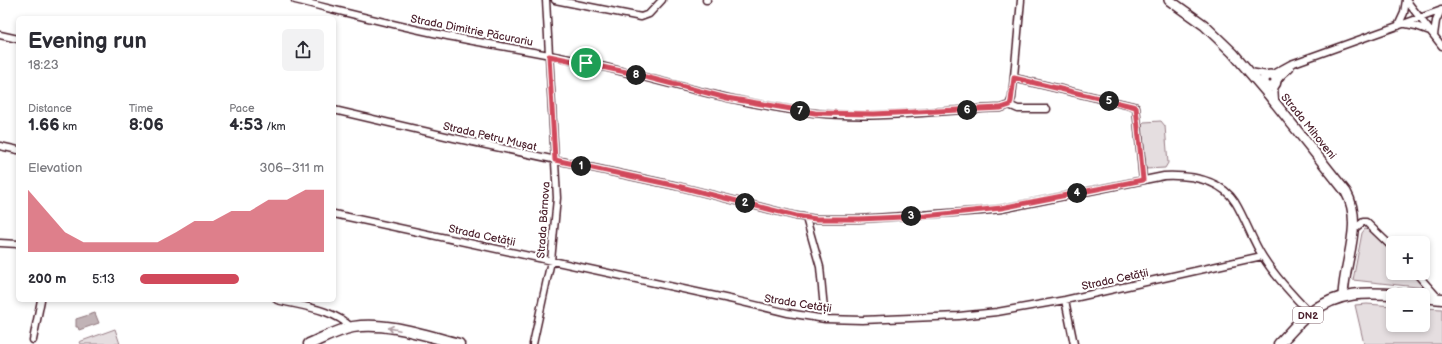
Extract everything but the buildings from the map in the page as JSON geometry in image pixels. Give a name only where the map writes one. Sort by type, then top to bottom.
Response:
[{"type":"main road","name":"Strada Mihoveni","points":[[1173,1],[1214,34],[1250,72],[1269,82],[1274,101],[1351,200],[1354,213],[1354,229],[1343,296]]},
{"type":"main road","name":"DN2","points":[[1280,344],[1310,313],[1343,296],[1368,293],[1386,294]]},
{"type":"main road","points":[[1430,298],[1441,299]]},
{"type":"main road","points":[[309,344],[341,330],[364,326],[389,327],[459,344]]},
{"type":"street","name":"Strada Dimitrie Păcurariu","points":[[295,0],[436,34],[620,71],[727,98],[815,113],[906,113],[1001,108],[1010,105],[1018,109],[1047,109]]},
{"type":"street","name":"Strada Bârnova","points":[[533,344],[551,261],[556,198],[546,0]]},
{"type":"street","points":[[555,0],[641,17],[649,14],[662,0]]},
{"type":"street","points":[[1010,105],[1012,98],[1021,0]]},
{"type":"street","points":[[1406,0],[1442,46]]},
{"type":"street","points":[[1398,26],[1404,13],[1406,0]]},
{"type":"street","points":[[1269,82],[1296,63],[1441,10]]},
{"type":"street","points":[[1433,33],[1441,10]]},
{"type":"street","points":[[1405,24],[1416,26],[1433,33]]},
{"type":"street","points":[[0,35],[16,39]]},
{"type":"street","points":[[1014,78],[1136,107],[1143,180]]},
{"type":"street","name":"Strada Petru Mușat","points":[[336,110],[677,186],[806,218],[859,219],[925,216],[988,210],[1164,176],[1183,176],[1195,178],[1214,184],[1226,192],[1235,202],[1262,256],[1270,268],[1310,313]]},
{"type":"street","points":[[0,146],[16,150]]},
{"type":"street","name":"Strada Cetății","points":[[336,214],[788,313],[825,318],[862,320],[959,316],[997,312],[1065,300],[1262,256]]},
{"type":"street","points":[[806,218],[820,267],[825,318]]},
{"type":"street","points":[[1354,229],[1363,222],[1366,222],[1386,241]]},
{"type":"street","points":[[0,243],[16,244]]},
{"type":"street","points":[[1423,280],[1441,299]]},
{"type":"street","points":[[1065,300],[1074,344]]},
{"type":"street","points":[[33,340],[41,302]]},
{"type":"street","points":[[285,302],[335,315],[344,320],[352,328]]},
{"type":"shaded area","points":[[1161,121],[1165,126],[1168,163],[1165,168],[1146,169],[1142,124],[1144,122]]},
{"type":"shaded area","points":[[1365,229],[1369,230],[1386,247],[1386,280],[1419,280],[1426,288],[1353,280],[1362,233]]},
{"type":"shaded area","points":[[1355,305],[1386,305],[1386,332],[1430,332],[1430,308],[1442,309],[1442,344],[1364,344]]},
{"type":"shaded area","points":[[95,313],[99,323],[79,330],[78,327],[76,327],[76,319]]},
{"type":"shaded area","points":[[115,329],[120,344],[80,344],[79,342]]},
{"type":"route","points":[[549,56],[586,63],[727,98],[791,110],[839,114],[906,113],[1006,107],[1010,105],[1012,98],[1014,78],[1136,107],[1143,180],[981,211],[925,216],[859,219],[806,218],[706,192],[555,160],[549,56]]}]
